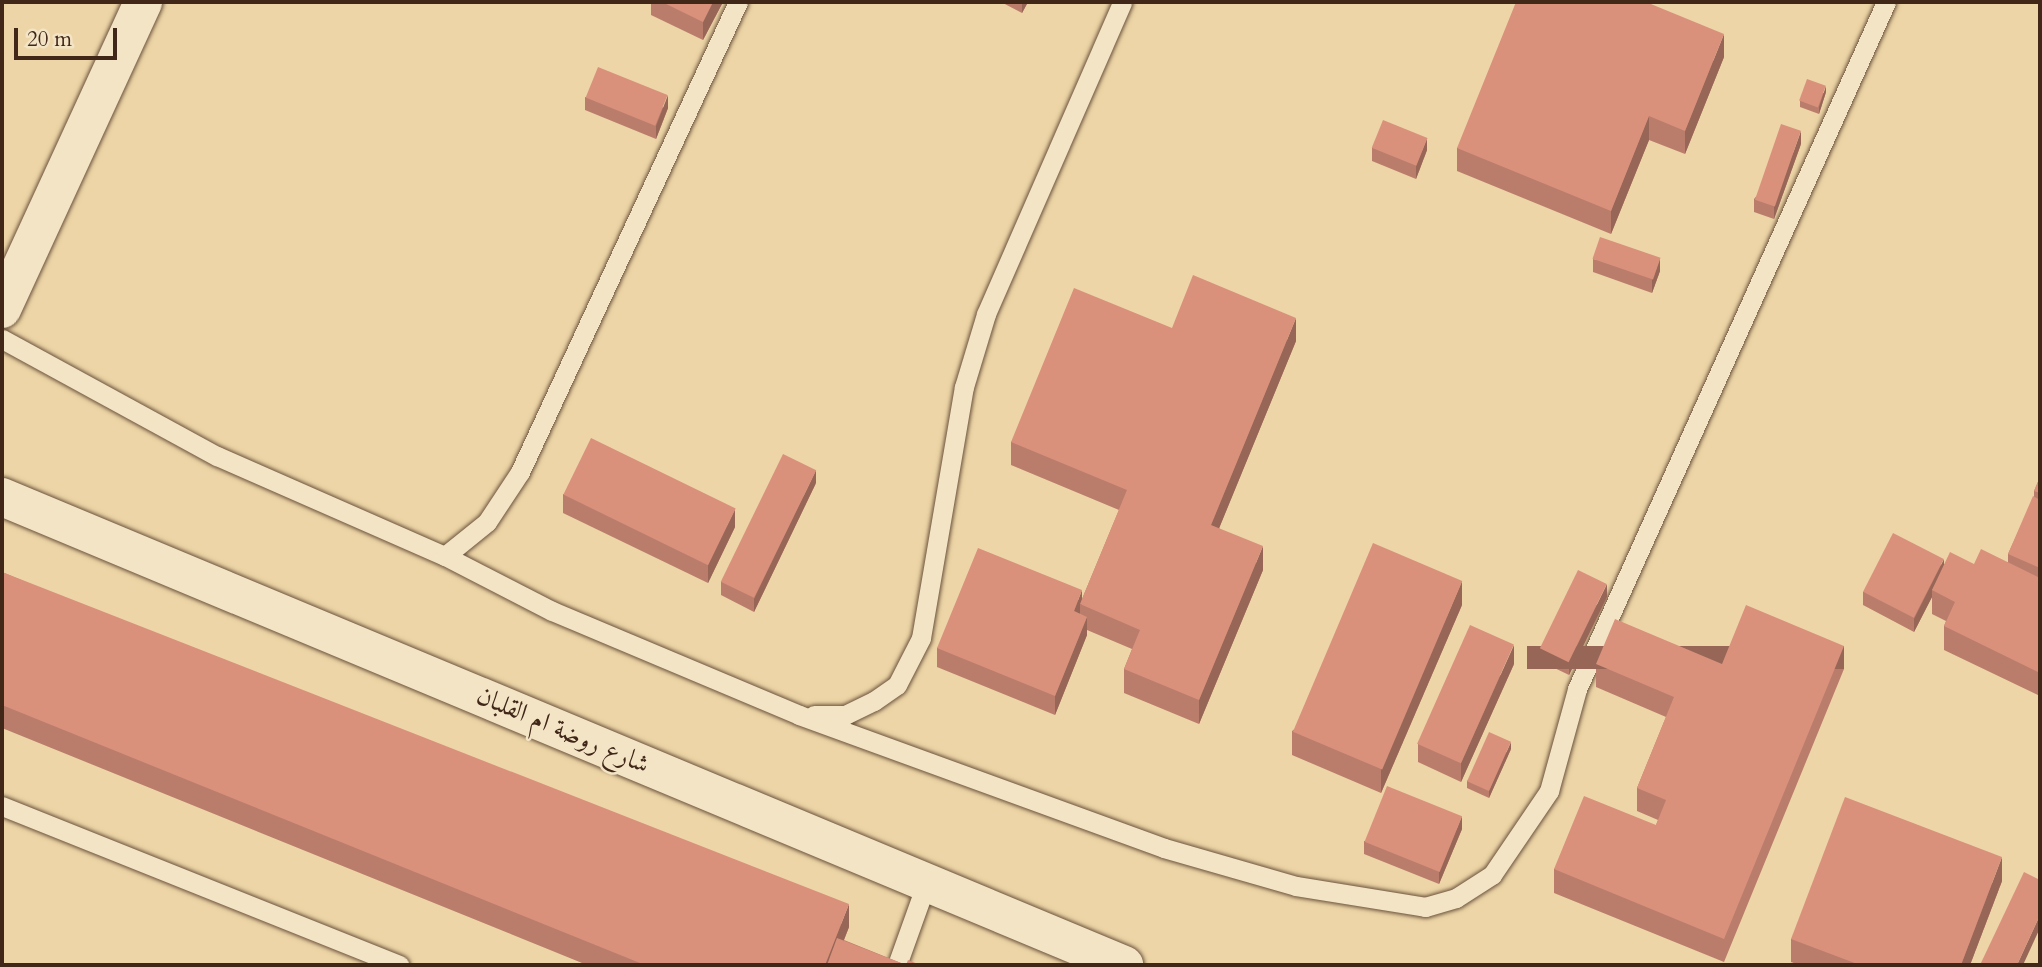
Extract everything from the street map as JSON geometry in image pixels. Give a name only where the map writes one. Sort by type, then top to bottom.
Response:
[{"type":"street","points":[[2,309],[143,2]]},
{"type":"street","name":"شارع روضة ام القلبان","points":[[2,497],[1124,965]]},
{"type":"lane","points":[[445,556],[487,522],[520,472],[738,2]]},
{"type":"lane","points":[[799,715],[845,715],[874,701],[897,685],[921,638],[964,387],[986,314],[1122,2]]},
{"type":"lane","points":[[2,339],[218,456],[445,556],[552,611],[799,715],[1164,848],[1296,886],[1425,908],[1483,880],[1520,840],[1549,790],[1577,689],[1886,2]]},
{"type":"lane","points":[[2,806],[399,965]]},
{"type":"lane","points":[[897,965],[927,881]]},
{"type":"building","points":[[662,2],[713,2],[703,22]]},
{"type":"building","points":[[1516,2],[1646,2],[1724,34],[1685,131],[1649,116],[1611,211],[1457,148]]},
{"type":"building","points":[[598,67],[668,95],[655,126],[586,98]]},
{"type":"building","points":[[1807,79],[1826,86],[1818,107],[1799,101]]},
{"type":"building","points":[[1383,120],[1428,138],[1416,166],[1372,148]]},
{"type":"building","points":[[1781,124],[1801,131],[1775,206],[1755,200]]},
{"type":"building","points":[[1600,237],[1661,258],[1653,280],[1593,259]]},
{"type":"building","points":[[1193,275],[1296,318],[1211,525],[1263,546],[1199,700],[1124,669],[1140,630],[1080,604],[1127,490],[1011,442],[1074,288],[1172,328]]},
{"type":"building","points":[[591,438],[736,509],[708,565],[563,495]]},
{"type":"building","points":[[783,454],[816,470],[754,598],[721,582]]},
{"type":"building","points":[[2040,477],[2040,493],[2034,491]]},
{"type":"building","points":[[2033,496],[2040,500],[2040,568],[2008,554]]},
{"type":"building","points":[[1893,533],[1944,559],[1914,618],[1863,592]]},
{"type":"building","points":[[1373,543],[1462,581],[1382,770],[1293,732]]},
{"type":"building","points":[[978,548],[1082,590],[1074,611],[1087,617],[1055,696],[937,648]]},
{"type":"building","points":[[1981,549],[2040,578],[2040,673],[1944,626],[1955,602],[1932,590],[1950,552],[1974,564]]},
{"type":"building","points":[[1578,570],[1607,584],[1569,662],[1540,648]]},
{"type":"building","points":[[2,572],[849,904],[825,965],[645,965],[2,705]]},
{"type":"building","points":[[1746,605],[1844,646],[1724,939],[1554,869],[1584,796],[1656,825],[1666,800],[1637,788],[1674,697],[1596,664],[1615,619],[1722,664]]},
{"type":"building","points":[[1470,625],[1514,645],[1461,763],[1417,744]]},
{"type":"building","points":[[1489,732],[1511,742],[1489,791],[1467,781]]},
{"type":"building","points":[[1387,786],[1462,816],[1440,872],[1365,842]]},
{"type":"building","points":[[1845,797],[2002,857],[1961,965],[1860,965],[1791,939]]},
{"type":"building","points":[[2024,872],[2040,880],[2040,915],[2017,965],[1980,965]]},
{"type":"building","points":[[837,938],[906,965],[827,965]]},
{"type":"building","points":[[908,960],[920,965],[906,965]]}]
